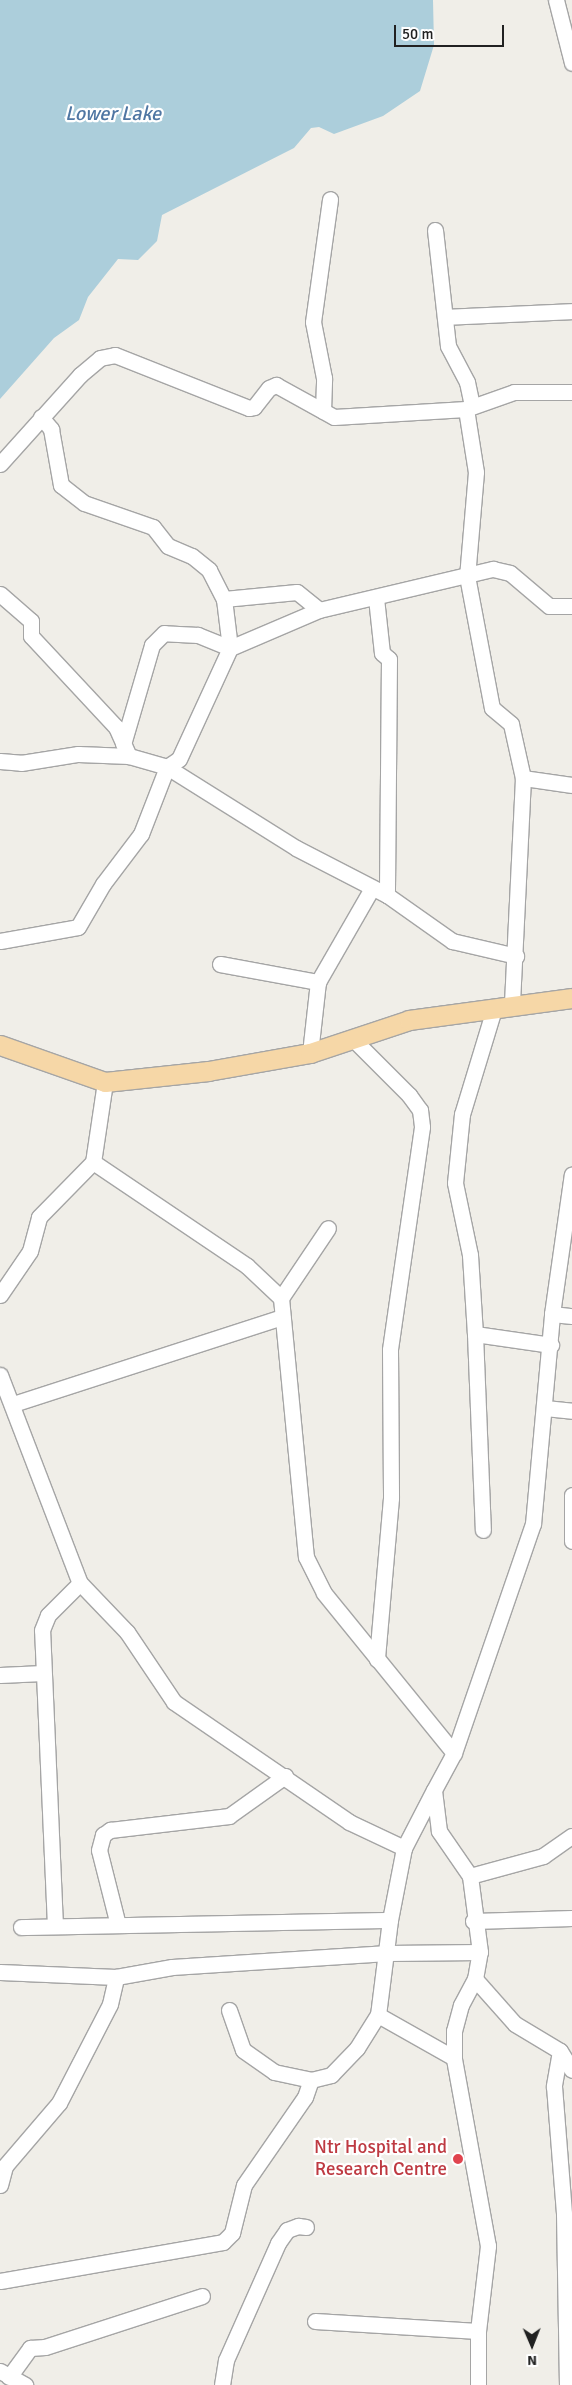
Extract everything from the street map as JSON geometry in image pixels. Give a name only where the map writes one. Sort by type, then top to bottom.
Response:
[{"type":"main road","points":[[0,1045],[105,1082],[208,1071],[310,1053],[409,1020],[572,998]]},
{"type":"street","points":[[556,0],[572,63]]},
{"type":"street","points":[[323,411],[324,378],[313,322],[330,199]]},
{"type":"street","points":[[435,230],[448,346],[467,382],[476,472],[467,576],[492,708],[511,724],[523,778],[516,956],[503,1008],[462,1114],[455,1183],[470,1255],[484,1530]]},
{"type":"street","points":[[445,317],[572,311]]},
{"type":"street","points":[[0,464],[41,417],[100,358],[115,355],[248,408],[254,407],[269,388],[276,385],[334,417],[469,408],[514,392],[572,392]]},
{"type":"street","points":[[0,941],[78,927],[103,884],[141,834],[167,767],[179,759],[230,648],[224,599],[209,570],[192,556],[168,546],[153,527],[84,502],[61,485],[51,429],[41,417]]},
{"type":"street","points":[[126,750],[152,645],[164,633],[198,635],[230,648],[319,610],[502,569],[549,606],[572,606]]},
{"type":"street","points":[[224,599],[297,592],[319,610]]},
{"type":"street","points":[[0,594],[31,621],[31,636],[116,727],[126,750]]},
{"type":"street","points":[[376,598],[382,653],[389,659],[387,895]]},
{"type":"street","points":[[0,761],[21,763],[78,754],[126,750],[167,767],[296,848],[387,895],[452,941],[516,956]]},
{"type":"street","points":[[523,778],[572,785]]},
{"type":"street","points":[[310,1053],[318,982],[372,888]]},
{"type":"street","points":[[220,964],[318,982]]},
{"type":"street","points":[[352,1038],[410,1094],[420,1110],[422,1127],[390,1350],[391,1498],[377,1658]]},
{"type":"street","points":[[0,1295],[30,1251],[39,1216],[93,1162],[105,1082]]},
{"type":"street","points":[[93,1162],[247,1266],[281,1298]]},
{"type":"street","points":[[229,2010],[243,2050],[274,2072],[311,2080],[331,2076],[357,2048],[378,2015],[388,1953],[390,1920],[404,1848],[454,1753],[533,1524],[551,1345],[552,1314],[572,1178]]},
{"type":"street","points":[[328,1228],[281,1298],[306,1557],[324,1594],[454,1753]]},
{"type":"street","points":[[552,1314],[572,1316]]},
{"type":"street","points":[[13,1404],[282,1317]]},
{"type":"street","points":[[475,1334],[551,1345]]},
{"type":"street","points":[[0,1375],[13,1404],[80,1583],[127,1632],[174,1702],[350,1822],[404,1848]]},
{"type":"street","points":[[545,1408],[572,1411]]},
{"type":"street","points":[[572,1495],[572,1541]]},
{"type":"street","points":[[54,1926],[42,1630],[48,1614],[80,1583]]},
{"type":"street","points":[[0,1675],[43,1673]]},
{"type":"street","points":[[118,1925],[98,1850],[102,1836],[110,1830],[229,1816],[285,1776]]},
{"type":"street","points":[[434,1790],[439,1831],[470,1876],[473,1920],[480,1952],[475,1979],[462,2005],[454,2031],[454,2058],[488,2246],[478,2331],[478,2385]]},
{"type":"street","points":[[470,1876],[542,1856],[572,1836]]},
{"type":"street","points":[[473,1920],[572,1918]]},
{"type":"street","points":[[21,1927],[390,1920]]},
{"type":"street","points":[[0,1972],[116,1977],[172,1967],[388,1953],[480,1952]]},
{"type":"street","points":[[0,2186],[5,2166],[59,2103],[110,2004],[116,1977]]},
{"type":"street","points":[[475,1979],[515,2024],[560,2051],[572,2070]]},
{"type":"street","points":[[378,2015],[454,2058]]},
{"type":"street","points":[[560,2051],[554,2086],[564,2214],[567,2385]]},
{"type":"street","points":[[0,2281],[223,2242],[232,2233],[244,2185],[305,2097],[311,2080]]},
{"type":"street","points":[[222,2385],[226,2360],[278,2243],[287,2230],[298,2226],[306,2227]]},
{"type":"street","points":[[25,2385],[5,2374],[30,2348],[45,2348],[202,2296]]},
{"type":"street","points":[[315,2321],[478,2331]]},
{"type":"water","name":"Lower Lake","points":[[0,0],[433,0],[434,45],[420,91],[383,116],[334,134],[319,127],[311,128],[294,148],[162,215],[157,241],[138,260],[118,259],[88,297],[79,320],[54,338],[0,399]]},
{"type":"place","name":"Ntr Hospital and Research Centre","points":[[458,2159]]}]
